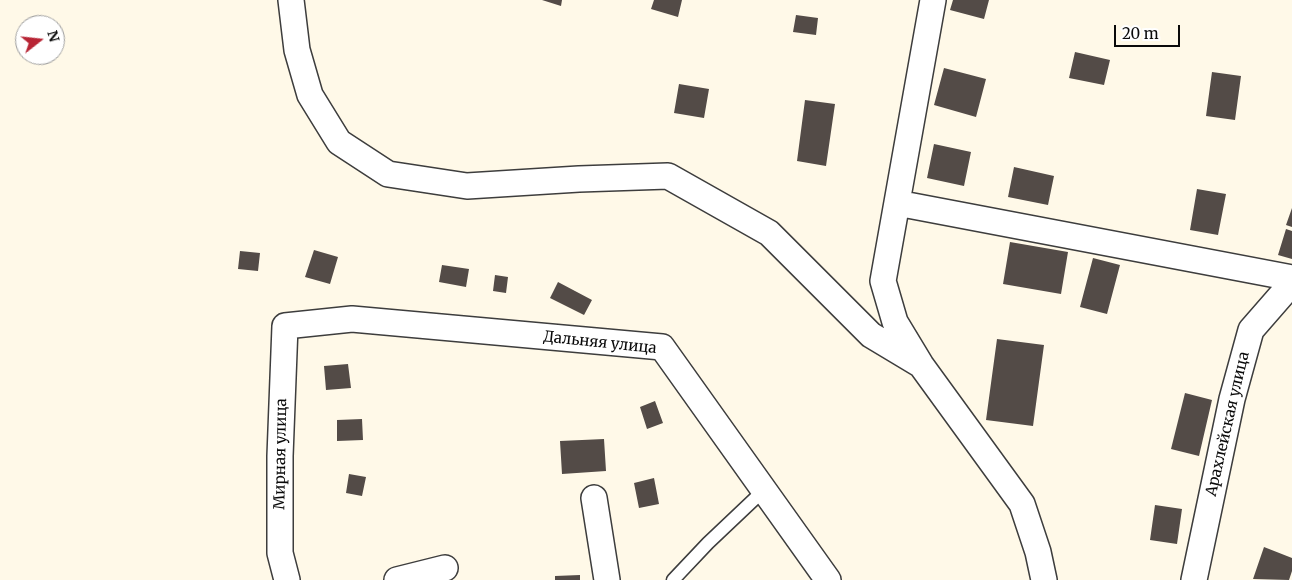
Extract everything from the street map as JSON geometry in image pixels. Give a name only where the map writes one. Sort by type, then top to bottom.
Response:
[{"type":"street","points":[[291,0],[297,50],[310,95],[339,142],[388,174],[467,186],[668,176],[769,233],[871,335],[921,365]]},
{"type":"street","points":[[933,0],[884,281],[895,322],[921,365],[1022,504],[1038,552],[1044,580]]},
{"type":"street","points":[[897,203],[1292,278]]},
{"type":"street","name":"Арахлейская улица","points":[[1194,580],[1232,399],[1251,330],[1292,283]]},
{"type":"street","name":"Дальняя улица","points":[[285,326],[352,319],[662,347],[828,580]]},
{"type":"street","name":"Мирная улица","points":[[285,326],[280,456],[280,554],[287,580]]},
{"type":"street","points":[[594,498],[607,580]]},
{"type":"street","points":[[397,580],[445,568]]},
{"type":"lane","points":[[674,580],[708,543],[764,490]]},
{"type":"building","points":[[542,0],[562,0],[561,6]]},
{"type":"building","points":[[654,0],[682,0],[678,17],[651,9]]},
{"type":"building","points":[[953,0],[989,0],[984,19],[950,10]]},
{"type":"building","points":[[796,15],[818,18],[816,35],[793,32]]},
{"type":"building","points":[[1075,52],[1110,60],[1104,85],[1069,78]]},
{"type":"building","points":[[944,68],[986,79],[976,117],[934,105]]},
{"type":"building","points":[[1212,72],[1241,76],[1235,120],[1206,116]]},
{"type":"building","points":[[679,84],[709,89],[704,118],[674,113]]},
{"type":"building","points":[[805,100],[835,104],[826,166],[797,161]]},
{"type":"building","points":[[934,144],[971,152],[964,186],[927,178]]},
{"type":"building","points":[[1014,167],[1054,176],[1048,205],[1008,197]]},
{"type":"building","points":[[1197,189],[1226,194],[1218,235],[1190,230]]},
{"type":"building","points":[[1292,208],[1292,227],[1286,225]]},
{"type":"building","points":[[1286,229],[1292,231],[1292,259],[1278,255]]},
{"type":"building","points":[[1010,242],[1068,252],[1061,294],[1003,284]]},
{"type":"building","points":[[314,250],[338,257],[330,284],[305,277]]},
{"type":"building","points":[[240,251],[260,253],[258,271],[238,269]]},
{"type":"building","points":[[1093,258],[1120,265],[1107,314],[1080,307]]},
{"type":"building","points":[[442,265],[469,269],[466,287],[439,282]]},
{"type":"building","points":[[495,275],[508,277],[506,293],[493,291]]},
{"type":"building","points":[[558,282],[592,300],[584,315],[550,298]]},
{"type":"building","points":[[997,339],[1044,345],[1033,426],[986,420]]},
{"type":"building","points":[[348,364],[351,388],[326,390],[324,366]]},
{"type":"building","points":[[1185,393],[1212,400],[1199,456],[1171,449]]},
{"type":"building","points":[[655,401],[663,423],[647,429],[640,407]]},
{"type":"building","points":[[362,419],[363,440],[337,441],[337,420]]},
{"type":"building","points":[[604,439],[606,471],[562,474],[560,441]]},
{"type":"building","points":[[349,474],[366,477],[362,496],[346,493]]},
{"type":"building","points":[[654,478],[659,504],[639,508],[634,483]]},
{"type":"building","points":[[1155,505],[1182,509],[1177,544],[1150,540]]},
{"type":"building","points":[[1264,547],[1292,558],[1292,571],[1289,580],[1253,579]]},
{"type":"building","points":[[580,575],[580,580],[555,580],[555,576]]}]
